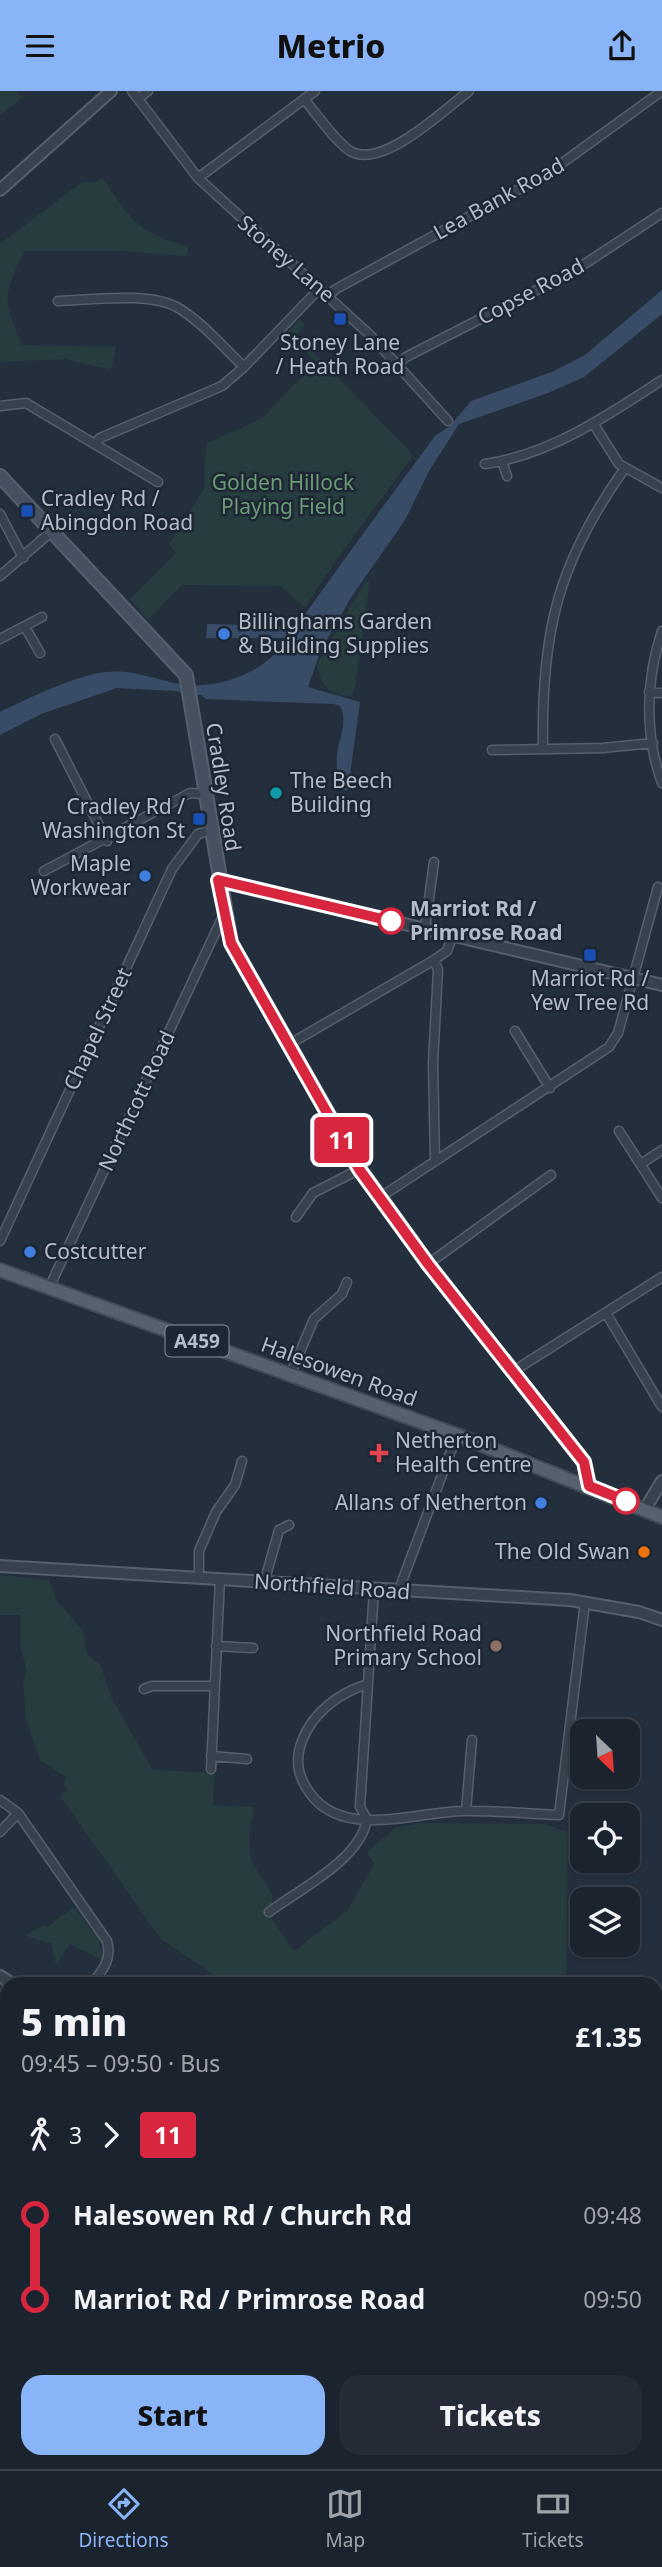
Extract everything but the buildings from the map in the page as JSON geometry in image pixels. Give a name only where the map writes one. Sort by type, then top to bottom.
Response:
[{"type":"main road","name":"Cradley Road","points":[[0,476],[181,667],[187,679],[218,880],[231,943],[359,1169],[428,1264],[584,1462],[589,1486]]},
{"type":"main road","name":"Halesowen Road","points":[[0,1271],[457,1435],[662,1517]]},
{"type":"street","points":[[0,190],[111,91]]},
{"type":"street","points":[[136,95],[148,91]]},
{"type":"street","points":[[198,178],[315,91]]},
{"type":"street","points":[[304,99],[351,152],[368,155],[390,150],[469,91]]},
{"type":"street","name":"Lea Bank Road","points":[[328,296],[336,289],[547,174],[662,91]]},
{"type":"street","name":"Stoney Lane","points":[[136,95],[198,178],[328,296],[448,421]]},
{"type":"street","name":"Copse Road","points":[[397,365],[406,357],[574,271],[662,213]]},
{"type":"street","points":[[94,444],[100,438],[125,427],[204,396],[244,367],[319,289]]},
{"type":"street","points":[[58,301],[148,299],[167,303],[180,308],[200,324],[244,367]]},
{"type":"street","points":[[485,464],[502,461],[593,423],[662,380]]},
{"type":"street","points":[[0,406],[26,403],[158,482]]},
{"type":"street","points":[[593,423],[613,456],[625,468],[662,488]]},
{"type":"street","points":[[502,461],[507,476]]},
{"type":"street","points":[[544,747],[544,676],[554,608],[582,535],[625,468]]},
{"type":"street","points":[[0,515],[23,558]]},
{"type":"street","points":[[0,576],[52,531]]},
{"type":"street","points":[[0,639],[42,617]]},
{"type":"street","points":[[26,627],[40,653]]},
{"type":"street","points":[[662,631],[653,659],[649,692],[653,743],[662,783]]},
{"type":"street","points":[[649,692],[662,693]]},
{"type":"street","points":[[55,739],[107,841]]},
{"type":"street","points":[[492,750],[603,748],[653,743]]},
{"type":"street","points":[[44,871],[107,841],[190,793],[204,794]]},
{"type":"street","name":"Chapel Street","points":[[0,1241],[172,869],[198,834],[211,831]]},
{"type":"street","points":[[425,928],[434,862]]},
{"type":"street","points":[[218,880],[662,985]]},
{"type":"street","points":[[379,1198],[550,1088],[608,1047],[618,1033],[657,887]]},
{"type":"street","name":"Northcott Road","points":[[49,1288],[224,914]]},
{"type":"street","points":[[288,1045],[434,960],[447,951],[453,935]]},
{"type":"street","points":[[434,960],[438,970],[433,1063],[435,1160]]},
{"type":"street","points":[[515,1031],[550,1088]]},
{"type":"street","points":[[619,1131],[662,1198]]},
{"type":"street","points":[[641,1164],[662,1150]]},
{"type":"street","points":[[296,1217],[313,1193],[359,1169]]},
{"type":"street","points":[[428,1264],[551,1175]]},
{"type":"street","points":[[512,1372],[662,1277]]},
{"type":"street","points":[[290,1375],[314,1319],[342,1294],[348,1282]]},
{"type":"street","points":[[606,1313],[662,1407]]},
{"type":"street","points":[[398,1592],[457,1435]]},
{"type":"street","points":[[199,1578],[199,1551],[216,1512],[235,1485],[242,1461]]},
{"type":"street","points":[[645,1509],[662,1481]]},
{"type":"street","points":[[264,1583],[279,1530],[289,1525]]},
{"type":"street","name":"Northfield Road","points":[[0,1566],[585,1602],[639,1612],[662,1620]]},
{"type":"street","points":[[211,1769],[220,1578]]},
{"type":"street","points":[[269,1912],[354,1849],[365,1829],[367,1819],[360,1807],[361,1777],[374,1590]]},
{"type":"street","points":[[368,1684],[355,1688],[317,1715],[305,1732],[298,1756],[301,1778],[319,1804],[350,1819],[367,1819],[373,1822],[466,1811],[559,1815],[585,1602]]},
{"type":"street","points":[[216,1646],[253,1649]]},
{"type":"street","points":[[144,1689],[152,1686],[214,1686]]},
{"type":"street","points":[[466,1811],[472,1740]]},
{"type":"street","points":[[211,1756],[247,1759]]},
{"type":"street","points":[[0,1800],[18,1813],[107,1941],[110,1952],[97,1977]]},
{"type":"street","points":[[0,1832],[18,1813]]},
{"type":"green space","points":[[0,91],[16,91],[23,97],[0,115]]},
{"type":"green space","points":[[102,178],[137,223],[157,236],[189,247],[186,256],[121,251],[25,251],[12,278],[8,298],[11,318],[22,345],[116,347],[111,370],[65,359],[0,362],[0,244],[82,182],[97,182]]},
{"type":"green space","name":"Golden Hillock Playing Field","points":[[300,319],[305,325],[297,335],[413,455],[305,608],[281,586],[182,585],[148,620],[130,599],[176,553],[169,544],[204,489],[206,444],[264,417],[316,361],[284,335]]},
{"type":"green space","points":[[365,582],[369,582],[369,588],[355,687],[352,695],[345,696],[332,691],[323,682],[318,662]]},
{"type":"green space","points":[[0,1575],[49,1580],[58,1603],[83,1630],[87,1654],[100,1665],[112,1699],[153,1770],[214,1773],[213,1805],[254,1807],[249,1837],[251,1861],[272,1894],[272,1919],[294,1951],[348,1910],[374,1864],[367,1852],[395,1828],[420,1823],[544,1824],[568,1832],[566,1977],[218,1977],[161,1939],[60,1796],[68,1790],[64,1784],[66,1777],[40,1760],[26,1719],[23,1681],[27,1671],[21,1649],[20,1615],[0,1615]]},
{"type":"green space","points":[[74,1907],[99,1940],[103,1960],[70,1944],[56,1965],[52,1944],[25,1936],[43,1925],[47,1927]]},
{"type":"water","points":[[662,290],[662,314],[584,377],[548,393],[459,424],[429,471],[405,520],[352,596],[321,650],[308,687],[360,702],[348,790],[340,790],[337,756],[343,718],[340,706],[334,704],[206,699],[201,695],[175,691],[117,688],[41,714],[0,735],[0,712],[52,688],[93,674],[124,672],[175,683],[206,685],[238,677],[267,661],[288,638],[206,638],[207,624],[279,626],[282,630],[293,631],[435,436],[450,426],[471,401],[554,371],[585,355]]},
{"type":"bus line","name":"11","points":[[391,921],[218,880],[231,943],[255,990],[359,1169],[428,1264],[584,1462],[589,1486],[626,1501]]},
{"type":"place","name":"Stoney Lane / Heath Road","points":[[340,319]]},
{"type":"place","name":"Cradley Rd / Abingdon Road","points":[[27,511]]},
{"type":"place","name":"Billinghams Garden & Building Supplies","points":[[224,634]]},
{"type":"place","name":"The Beech Building","points":[[276,793]]},
{"type":"place","name":"Cradley Rd / Washington St","points":[[199,819]]},
{"type":"place","name":"Maple Workwear","points":[[145,876]]},
{"type":"place","name":"Marriot Rd / Primrose Road","points":[[391,921]]},
{"type":"place","name":"Marriot Rd / Yew Tree Rd","points":[[590,955]]},
{"type":"place","name":"Costcutter","points":[[30,1252]]},
{"type":"place","name":"Netherton Health Centre","points":[[379,1453]]},
{"type":"place","name":"Allans of Netherton","points":[[541,1503]]},
{"type":"place","name":"The Old Swan","points":[[644,1552]]},
{"type":"place","name":"Northfield Road Primary School","points":[[496,1646]]}]
